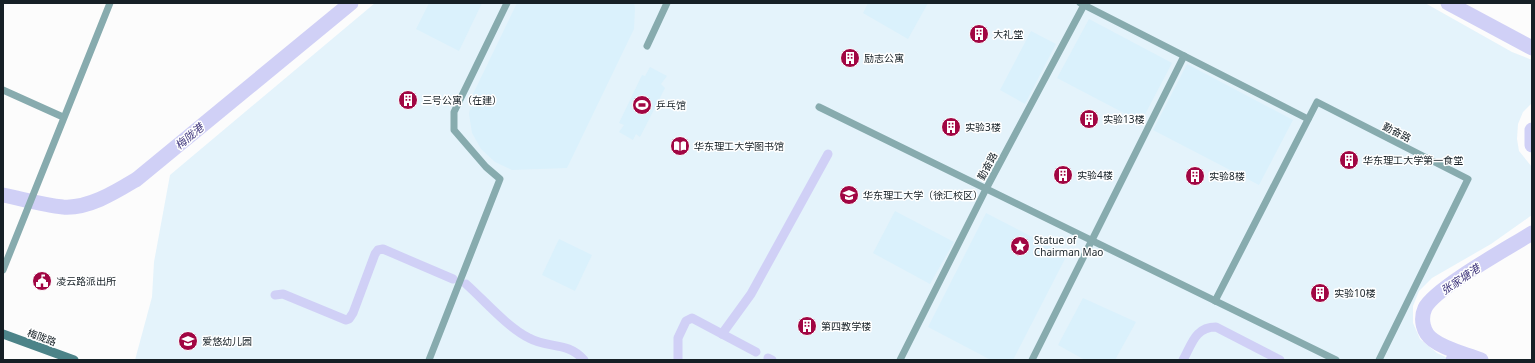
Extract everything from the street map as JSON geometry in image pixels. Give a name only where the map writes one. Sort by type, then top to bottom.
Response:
[{"type":"street","points":[[3,270],[63,117],[110,3]]},
{"type":"street","points":[[429,360],[500,179],[486,167],[454,130],[454,112],[507,3]]},
{"type":"street","points":[[647,46],[667,3]]},
{"type":"street","points":[[1082,4],[1308,119],[1216,301]]},
{"type":"street","name":"勤奋路","points":[[900,360],[986,189],[1082,4]]},
{"type":"street","points":[[1032,360],[1184,56]]},
{"type":"street","points":[[3,90],[63,117]]},
{"type":"street","name":"勤奋路","points":[[1308,119],[1317,102],[1468,179],[1379,360]]},
{"type":"street","points":[[819,107],[1336,360]]},
{"type":"street","name":"梅陇路","points":[[3,334],[74,360]]},
{"type":"shaded area","name":"华东理工大学（徐汇校区）","points":[[375,3],[1425,3],[1512,52],[1532,60],[1532,103],[1523,112],[1518,124],[1517,139],[1519,151],[1532,167],[1532,215],[1491,244],[1432,278],[1419,291],[1413,306],[1413,323],[1420,339],[1437,353],[1452,360],[135,360],[152,297],[154,262],[170,175]]},
{"type":"shaded area","points":[[429,3],[482,3],[459,51],[416,29]]},
{"type":"shaded area","points":[[517,3],[634,3],[634,29],[567,168],[512,170],[495,162],[481,149],[472,133],[469,114],[472,96]]},
{"type":"shaded area","points":[[868,3],[928,3],[908,39],[863,13]]},
{"type":"shaded area","points":[[1089,19],[1172,63],[1141,122],[1057,78]]},
{"type":"shaded area","points":[[1031,31],[1056,44],[1025,104],[1000,90]]},
{"type":"shaded area","points":[[1187,64],[1293,120],[1259,185],[1153,130]]},
{"type":"shaded area","name":"乒乓馆","points":[[650,67],[667,76],[661,84],[665,88],[640,137],[636,134],[633,140],[619,132],[624,125],[619,123],[642,75],[645,76]]},
{"type":"shaded area","points":[[895,211],[954,242],[930,284],[873,253]]},
{"type":"shaded area","points":[[986,213],[1067,255],[1013,360],[991,360],[928,327]]},
{"type":"shaded area","points":[[559,239],[592,255],[575,291],[542,275]]},
{"type":"shaded area","points":[[1083,298],[1136,322],[1115,360],[1085,360],[1058,345]]},
{"type":"waterway","name":"梅陇港","points":[[3,195],[48,205],[73,207],[93,202],[121,189],[137,179],[351,3]]},
{"type":"waterway","name":"张家塘港","points":[[1448,3],[1532,48]]},
{"type":"waterway","name":"张家塘港","points":[[1532,130],[1532,145]]},
{"type":"waterway","points":[[722,334],[751,294],[828,154]]},
{"type":"waterway","name":"张家塘港","points":[[1481,360],[1456,352],[1433,340],[1427,334],[1423,326],[1423,312],[1432,300],[1457,279],[1532,233]]},
{"type":"waterway","points":[[275,295],[283,294],[346,320],[349,319],[353,313],[375,254],[378,250],[383,249],[453,279]]},
{"type":"waterway","points":[[466,284],[504,321],[521,333],[536,341],[571,350],[584,360]]},
{"type":"waterway","points":[[678,360],[678,338],[686,321],[692,318],[756,352]]},
{"type":"waterway","points":[[1183,360],[1199,333],[1203,330],[1216,327],[1280,360]]},
{"type":"waterway","points":[[1450,360],[1454,350]]},
{"type":"waterway","points":[[768,358],[772,360]]},
{"type":"place","name":"大礼堂","points":[[979,34]]},
{"type":"place","name":"励志公寓","points":[[850,58]]},
{"type":"place","name":"三号公寓（在建）","points":[[408,100]]},
{"type":"place","name":"乒乓馆","points":[[642,105]]},
{"type":"place","name":"实验13楼","points":[[1089,119]]},
{"type":"place","name":"实验3楼","points":[[951,127]]},
{"type":"place","name":"华东理工大学图书馆","points":[[680,146]]},
{"type":"place","name":"华东理工大学第一食堂","points":[[1349,160]]},
{"type":"place","name":"实验4楼","points":[[1063,175]]},
{"type":"place","name":"实验8楼","points":[[1195,176]]},
{"type":"place","name":"华东理工大学（徐汇校区）","points":[[849,195]]},
{"type":"place","name":"Statue of Chairman Mao","points":[[1020,246]]},
{"type":"place","name":"凌云路派出所","points":[[42,281]]},
{"type":"place","name":"实验10楼","points":[[1320,293]]},
{"type":"place","name":"第四教学楼","points":[[807,326]]},
{"type":"place","name":"爱悠幼儿园","points":[[188,341]]}]
